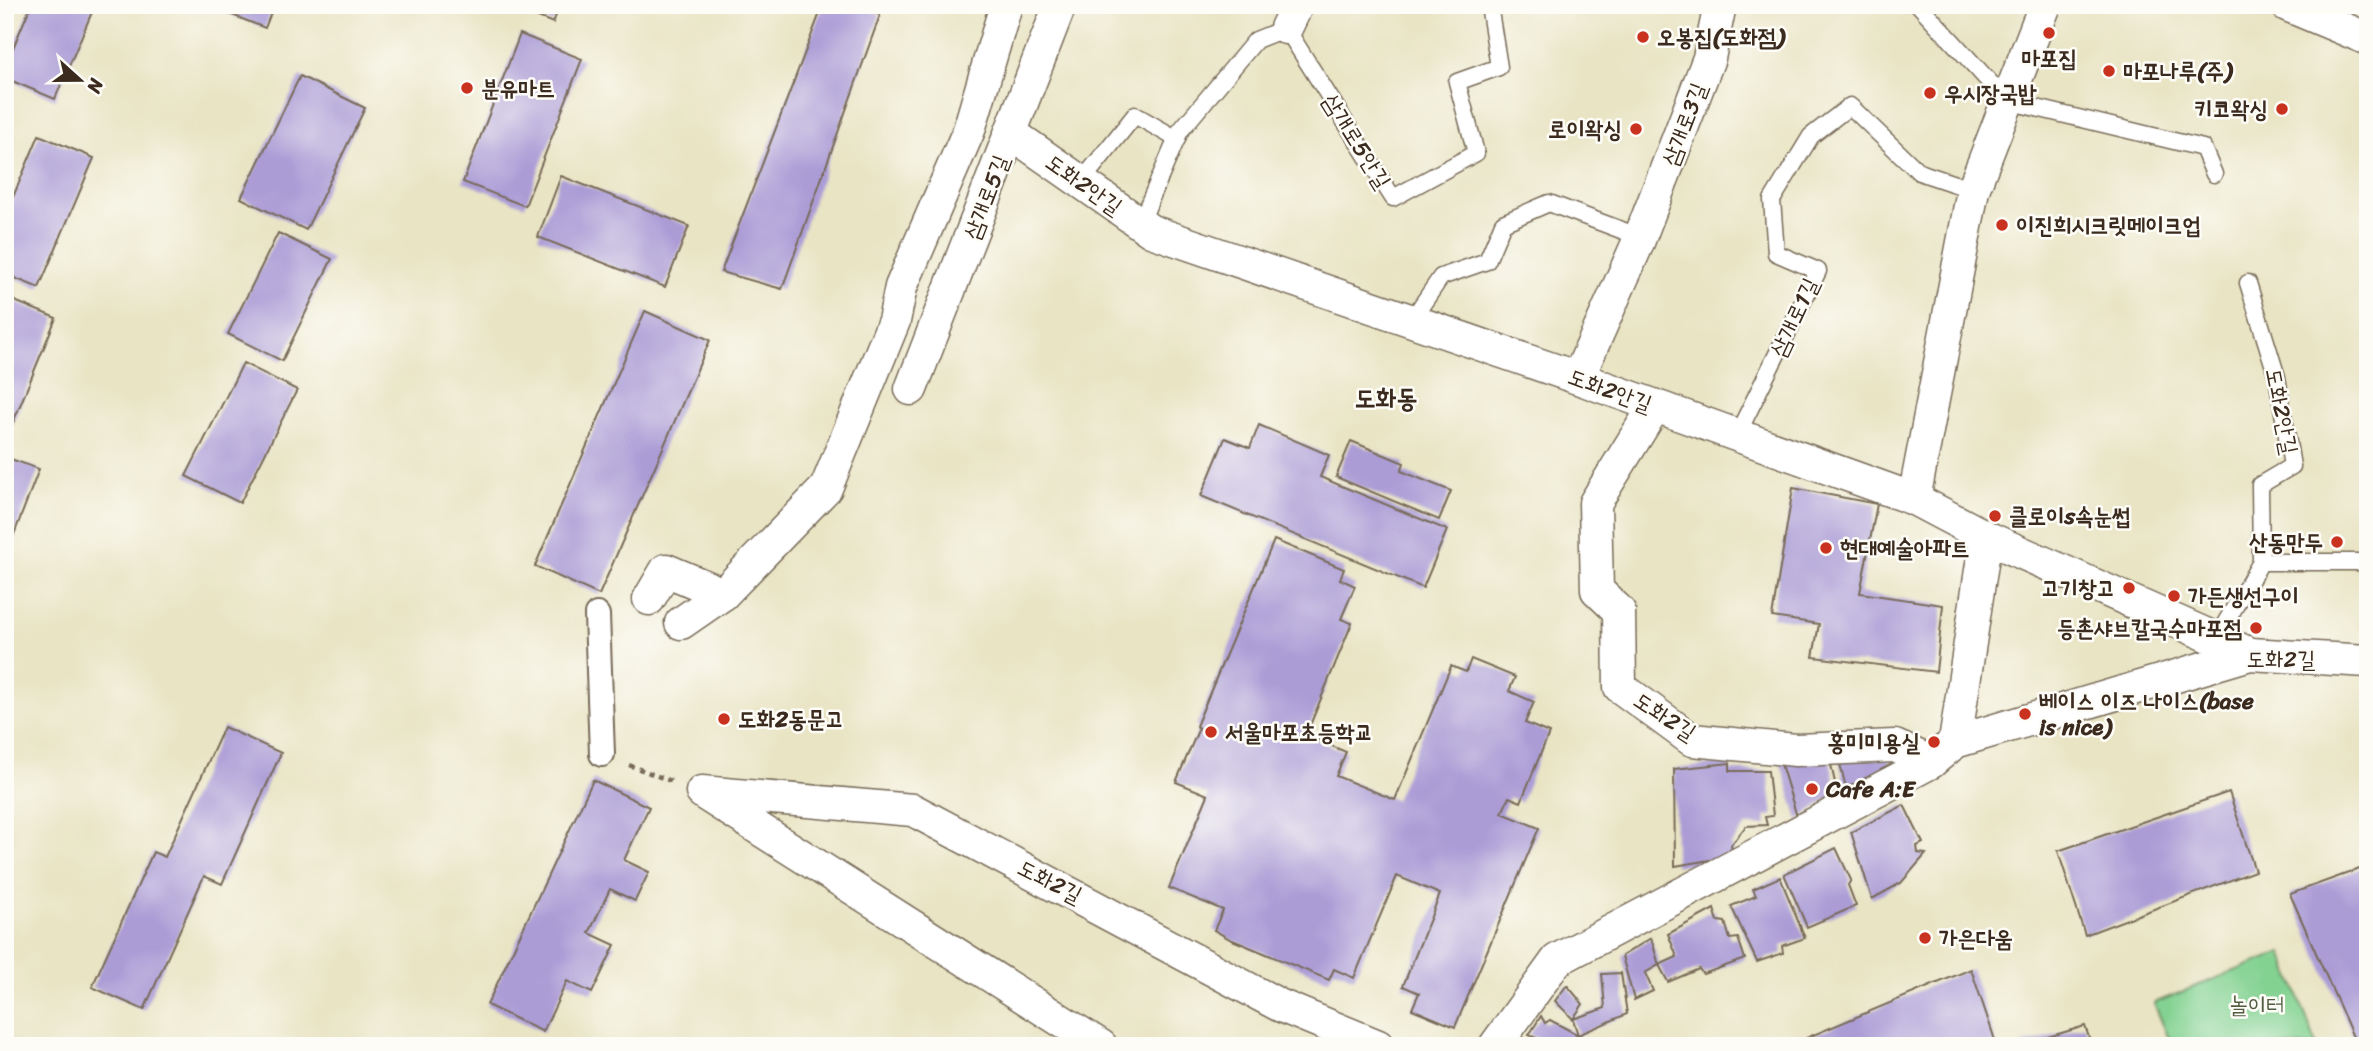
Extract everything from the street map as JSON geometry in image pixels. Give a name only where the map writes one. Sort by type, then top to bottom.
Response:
[{"type":"street","points":[[681,623],[723,594],[826,488],[894,321],[901,287],[969,130],[1006,5]]},
{"type":"street","name":"삼개로5길","points":[[911,388],[1060,5]]},
{"type":"street","points":[[1914,499],[1973,190],[2045,5]]},
{"type":"street","points":[[2287,5],[2368,40]]},
{"type":"street","name":"삼개로3길","points":[[1578,378],[1640,237],[1709,58],[1718,6]]},
{"type":"street","name":"도화2안길","points":[[1011,133],[1151,231],[1578,378],[1914,499],[1986,537],[2250,654]]},
{"type":"street","name":"도화2길","points":[[1656,406],[1595,503],[1597,590],[1619,611],[1620,687],[1692,740],[1796,750],[1895,746],[1931,762]]},
{"type":"street","points":[[1955,742],[1986,537]]},
{"type":"street","points":[[649,599],[666,570],[723,594]]},
{"type":"street","points":[[597,615],[602,754]]},
{"type":"street","name":"도화2길","points":[[1495,1046],[1557,960],[1931,762],[1955,742],[2250,654],[2368,661]]},
{"type":"street","points":[[702,792],[1101,1046]]},
{"type":"street","name":"도화2길","points":[[702,792],[913,810],[1279,1005],[1378,1046]]},
{"type":"lane","name":"삼개로5안길","points":[[1140,224],[1180,131],[1256,40],[1292,16],[1393,198],[1476,153],[1457,82],[1499,68],[1489,5]]},
{"type":"lane","points":[[1919,5],[2007,101],[2203,148],[2214,174]]},
{"type":"lane","name":"삼개로1길","points":[[1737,435],[1818,271],[1776,253],[1772,200],[1811,136],[1850,106],[1920,172],[1973,190]]},
{"type":"lane","points":[[1081,183],[1135,115],[1177,139]]},
{"type":"lane","points":[[1411,321],[1441,277],[1487,261],[1503,223],[1549,203],[1640,237]]},
{"type":"lane","name":"도화2안길","points":[[2248,283],[2277,377],[2292,466],[2260,485],[2261,562]]},
{"type":"lane","points":[[2216,639],[2261,562],[2368,562]]},
{"type":"path","points":[[602,754],[702,792]]},
{"type":"green space","name":"놀이터","points":[[2282,952],[2317,1046],[2172,1046],[2154,1003]]},
{"type":"building","points":[[31,5],[95,5],[55,99],[5,78],[5,67]]},
{"type":"building","points":[[207,5],[274,5],[265,28]]},
{"type":"building","points":[[508,5],[560,5],[553,23]]},
{"type":"building","points":[[823,5],[857,5],[880,15],[782,289],[721,272]]},
{"type":"building","points":[[520,34],[582,59],[525,206],[463,182]]},
{"type":"building","points":[[300,76],[365,108],[306,230],[241,198]]},
{"type":"building","points":[[39,135],[94,158],[39,288],[5,274],[5,216]]},
{"type":"building","points":[[561,176],[689,226],[665,287],[538,237]]},
{"type":"building","points":[[278,233],[332,259],[282,361],[228,334]]},
{"type":"building","points":[[5,297],[56,318],[5,442]]},
{"type":"building","points":[[645,311],[710,340],[599,595],[535,566]]},
{"type":"building","points":[[243,363],[297,390],[240,503],[186,476]]},
{"type":"building","points":[[1259,425],[1329,455],[1320,477],[1447,530],[1423,588],[1201,496],[1225,438],[1250,448]]},
{"type":"building","points":[[1351,441],[1404,463],[1401,471],[1451,491],[1439,520],[1336,477]]},
{"type":"building","points":[[5,457],[39,469],[5,558]]},
{"type":"building","name":"현대예술아파트","points":[[1793,488],[1877,504],[1860,593],[1943,605],[1936,672],[1813,657],[1819,624],[1772,617]]},
{"type":"building","points":[[1274,540],[1344,569],[1340,579],[1355,586],[1341,619],[1352,623],[1306,735],[1346,752],[1336,776],[1395,800],[1451,666],[1466,672],[1471,659],[1515,677],[1509,691],[1534,702],[1525,723],[1549,733],[1521,802],[1509,797],[1502,813],[1539,828],[1455,1027],[1412,1009],[1419,993],[1403,986],[1440,894],[1397,876],[1354,978],[1334,969],[1329,980],[1214,930],[1223,910],[1169,888],[1208,795],[1176,782],[1199,728],[1196,726]]},
{"type":"building","points":[[224,727],[281,753],[222,884],[204,876],[144,1010],[92,987],[153,852],[165,857]]},
{"type":"building","points":[[1889,758],[1893,769],[1847,792],[1839,760]]},
{"type":"building","points":[[1830,760],[1837,792],[1798,820],[1780,761]]},
{"type":"building","points":[[1730,763],[1730,771],[1768,771],[1773,816],[1765,817],[1767,825],[1746,826],[1731,845],[1733,856],[1675,866],[1674,769]]},
{"type":"building","points":[[593,780],[649,807],[624,860],[649,872],[635,901],[610,889],[589,933],[615,945],[592,993],[567,981],[543,1032],[487,1005]]},
{"type":"building","points":[[2229,792],[2255,871],[2085,935],[2058,851]]},
{"type":"building","points":[[1904,805],[1923,843],[1917,846],[1918,853],[1926,854],[1901,883],[1872,899],[1851,832]]},
{"type":"building","points":[[1836,848],[1851,880],[1848,885],[1856,906],[1807,927],[1784,874]]},
{"type":"building","points":[[2368,866],[2368,1046],[2357,1046],[2290,894]]},
{"type":"building","points":[[1780,877],[1805,938],[1782,946],[1783,953],[1757,962],[1731,906],[1756,896],[1753,889]]},
{"type":"building","points":[[1714,909],[1718,921],[1725,922],[1730,939],[1738,938],[1745,959],[1703,974],[1699,969],[1668,982],[1659,965],[1677,957],[1668,934]]},
{"type":"building","points":[[1651,938],[1659,965],[1645,973],[1653,991],[1634,1000],[1622,956]]},
{"type":"building","points":[[1971,969],[1997,1046],[1809,1046],[1806,1038]]},
{"type":"building","points":[[1621,973],[1627,1014],[1578,1035],[1573,1019],[1605,1008],[1602,974]]},
{"type":"building","points":[[1567,985],[1583,1004],[1573,1019],[1555,1001]]},
{"type":"building","points":[[1541,1016],[1545,1023],[1550,1020],[1578,1035],[1574,1046],[1555,1046],[1529,1035]]},
{"type":"building","points":[[2085,1026],[2092,1046],[2021,1046],[2021,1045]]},
{"type":"place","name":"마포집","points":[[2049,33]]},
{"type":"place","name":"오봉집(도화점)","points":[[1643,37]]},
{"type":"place","name":"마포나루(주)","points":[[2109,71]]},
{"type":"place","name":"분유마트","points":[[467,88]]},
{"type":"place","name":"우시장국밥","points":[[1930,93]]},
{"type":"place","name":"키코왁싱","points":[[2282,109]]},
{"type":"place","name":"로이왁싱","points":[[1636,129]]},
{"type":"place","name":"이진희시크릿메이크업","points":[[2002,225]]},
{"type":"place","name":"클로이s속눈썹","points":[[1995,516]]},
{"type":"place","name":"산동만두","points":[[2337,542]]},
{"type":"place","name":"현대예술아파트","points":[[1826,548]]},
{"type":"place","name":"고기창고","points":[[2129,588]]},
{"type":"place","name":"가든생선구이","points":[[2174,596]]},
{"type":"place","name":"등촌샤브칼국수마포점","points":[[2256,628]]},
{"type":"place","name":"베이스 이즈 나이스(base is nice)","points":[[2025,714]]},
{"type":"place","name":"도화2동문고","points":[[724,719]]},
{"type":"place","name":"서울마포초등학교","points":[[1211,732]]},
{"type":"place","name":"홍미미용실","points":[[1934,742]]},
{"type":"place","name":"Cafe A:E","points":[[1812,789]]},
{"type":"place","name":"가은다움","points":[[1925,938]]},
{"type":"district","name":"도화동","points":[[1386,398]]}]
